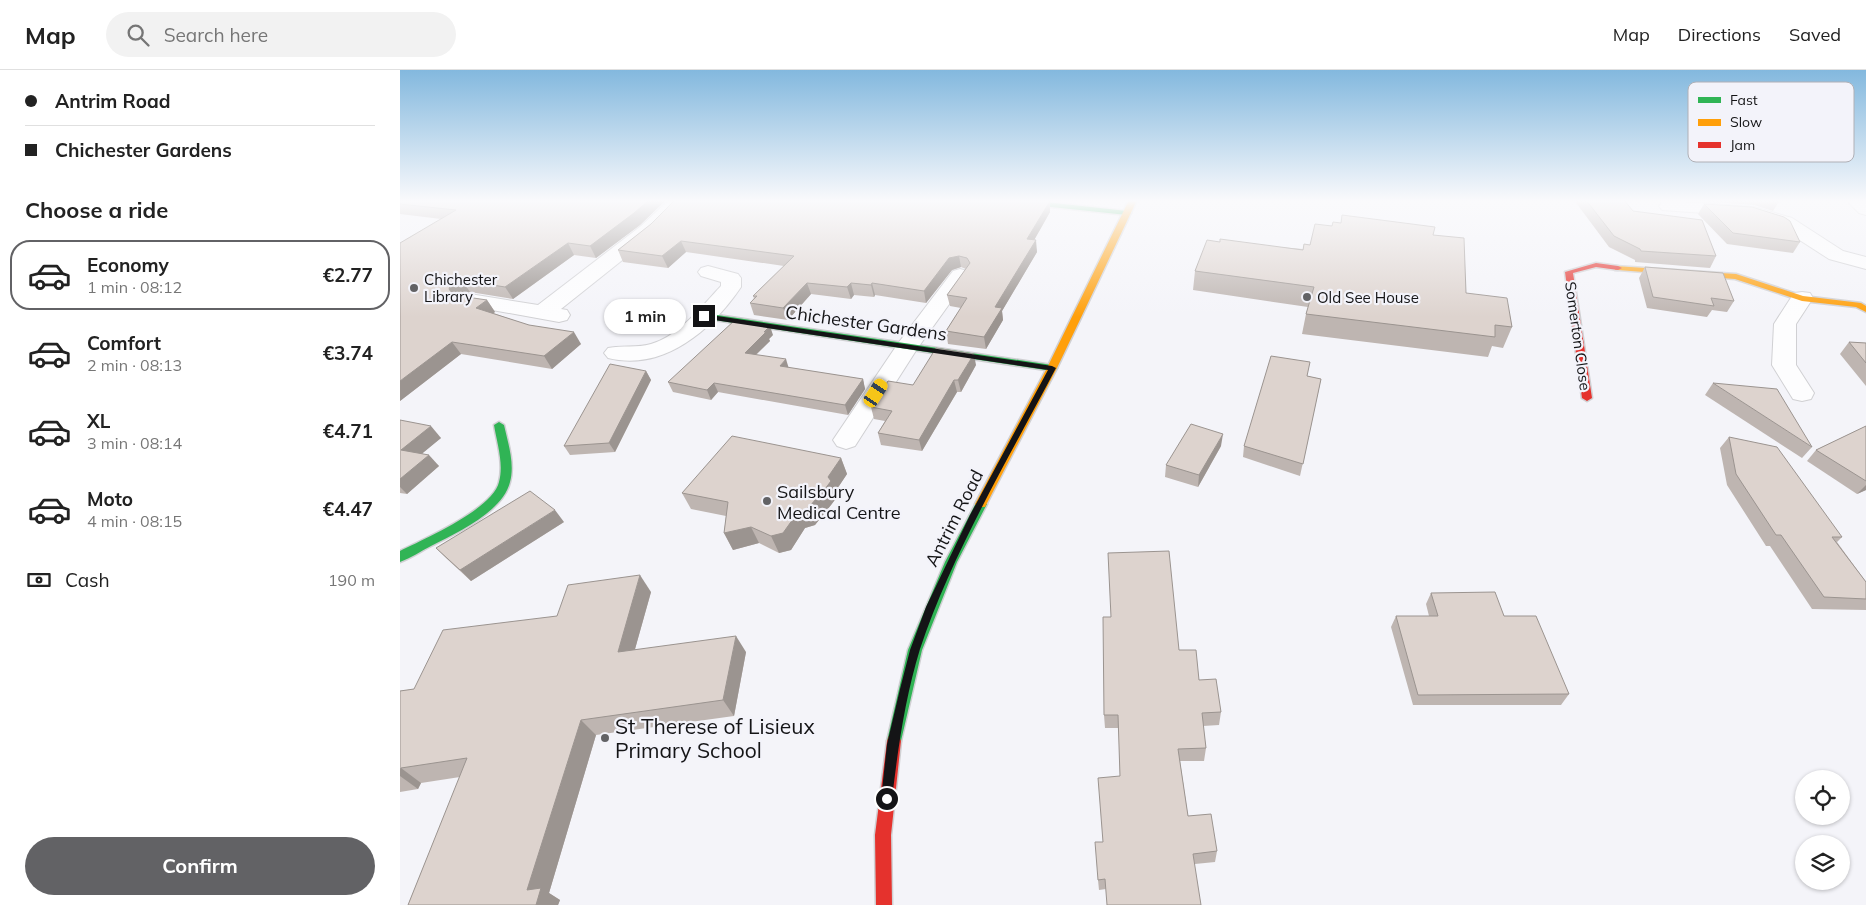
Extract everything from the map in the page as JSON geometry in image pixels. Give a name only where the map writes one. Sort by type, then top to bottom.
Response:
[{"type":"street","points":[[470,300],[551,314],[638,239]]},
{"type":"street","name":"Antrim Road","points":[[884,905],[883,835],[893,744],[915,650],[951,562],[1052,368],[1114,239]]},
{"type":"street","points":[[1812,239],[1836,255],[1866,263]]},
{"type":"street","name":"Somerton Close","points":[[1587,398],[1569,272],[1596,265],[1654,272],[1736,278],[1802,298],[1858,305],[1866,309]]},
{"type":"street","points":[[616,353],[656,350],[681,337],[731,287],[731,278],[708,272]]},
{"type":"street","points":[[846,440],[907,347],[960,275]]},
{"type":"street","points":[[1802,298],[1785,324],[1784,365],[1802,393]]},
{"type":"street","name":"Chichester Gardens","points":[[704,316],[1052,368]]},
{"type":"street","points":[[400,557],[464,522],[502,491],[505,478],[499,425]]},
{"type":"building","points":[[407,239],[599,239],[590,246],[568,243],[505,287],[462,280],[452,282],[449,289],[453,295],[487,300],[476,308],[529,325],[574,332],[544,356],[452,342],[400,381],[400,243]]},
{"type":"building","points":[[632,239],[1036,240],[995,307],[1002,308],[984,337],[946,331],[967,298],[947,295],[970,263],[967,258],[959,256],[949,258],[924,291],[872,283],[871,285],[851,283],[847,287],[807,283],[783,308],[750,303],[757,296],[753,296],[794,256],[681,241],[662,256],[618,250]]},
{"type":"building","points":[[1220,239],[1303,250],[1304,244],[1310,245],[1311,239],[1464,239],[1466,293],[1507,298],[1512,327],[1495,325],[1495,337],[1306,314],[1314,287],[1195,271],[1207,240],[1220,242]]},
{"type":"building","points":[[1620,239],[1709,239],[1716,256],[1641,251]]},
{"type":"building","points":[[1777,239],[1799,239],[1800,242]]},
{"type":"building","points":[[1645,267],[1723,273],[1734,301],[1711,298],[1714,306],[1653,297]]},
{"type":"building","points":[[735,320],[770,326],[745,353],[786,359],[780,366],[863,379],[845,405],[714,383],[707,390],[668,382]]},
{"type":"building","points":[[1849,342],[1866,343],[1866,363]]},
{"type":"building","points":[[936,348],[974,354],[958,380],[954,380],[919,440],[878,433],[892,411],[871,407],[888,381],[913,385]]},
{"type":"building","points":[[1271,356],[1310,362],[1307,376],[1321,379],[1303,464],[1244,446]]},
{"type":"building","points":[[610,364],[646,371],[609,443],[564,446]]},
{"type":"building","points":[[1713,383],[1777,389],[1812,447]]},
{"type":"building","points":[[400,420],[431,426],[401,450],[429,455],[400,479]]},
{"type":"building","points":[[1191,424],[1223,434],[1199,475],[1166,465]]},
{"type":"building","points":[[1866,426],[1866,481],[1816,450]]},
{"type":"building","name":"Sailsbury Medical Centre","points":[[732,436],[841,458],[828,477],[831,481],[825,489],[808,508],[798,512],[783,533],[771,536],[751,527],[724,533],[728,502],[682,493]]},
{"type":"building","points":[[1729,437],[1777,447],[1842,537],[1832,537],[1866,582],[1866,599],[1824,597],[1781,535],[1776,535],[1736,474]]},
{"type":"building","points":[[530,491],[555,510],[460,570],[436,548]]},
{"type":"building","points":[[1169,551],[1179,650],[1196,650],[1199,680],[1216,679],[1221,712],[1202,713],[1206,748],[1178,749],[1188,816],[1211,814],[1217,851],[1193,854],[1201,905],[1107,905],[1105,879],[1098,880],[1095,842],[1103,842],[1098,778],[1120,776],[1118,715],[1104,715],[1103,617],[1111,617],[1108,553]]},
{"type":"building","points":[[640,575],[618,652],[736,636],[723,700],[581,720],[527,890],[541,888],[536,905],[408,905],[467,758],[401,768],[400,770],[400,691],[414,689],[443,630],[557,616],[568,585]]},
{"type":"building","points":[[1495,592],[1504,616],[1536,616],[1569,694],[1418,695],[1396,616],[1438,616],[1431,593]]},
{"type":"traffic: fast","points":[[704,316],[1052,368]]},
{"type":"traffic: fast","points":[[400,557],[485,509],[502,490],[505,483],[506,467],[499,425]]},
{"type":"traffic: fast","points":[[894,741],[915,650],[951,562],[981,504]]},
{"type":"traffic: slow","points":[[981,504],[1052,368],[1114,239]]},
{"type":"traffic: slow","points":[[1618,268],[1736,277],[1802,298],[1858,305],[1866,309]]},
{"type":"traffic: jam","points":[[1587,398],[1569,272],[1596,265],[1618,268]]},
{"type":"traffic: jam","points":[[884,905],[883,835],[894,741]]},
{"type":"place","name":"Chichester Library","points":[[414,288]]},
{"type":"place","name":"Old See House","points":[[1307,297]]},
{"type":"place","name":"Sailsbury Medical Centre","points":[[767,501]]},
{"type":"place","name":"St Therese of Lisieux Primary School","points":[[605,738]]},
{"type":"route","points":[[704,316],[1052,368],[951,562],[931,607],[915,650],[905,689],[893,744],[887,799]]}]
